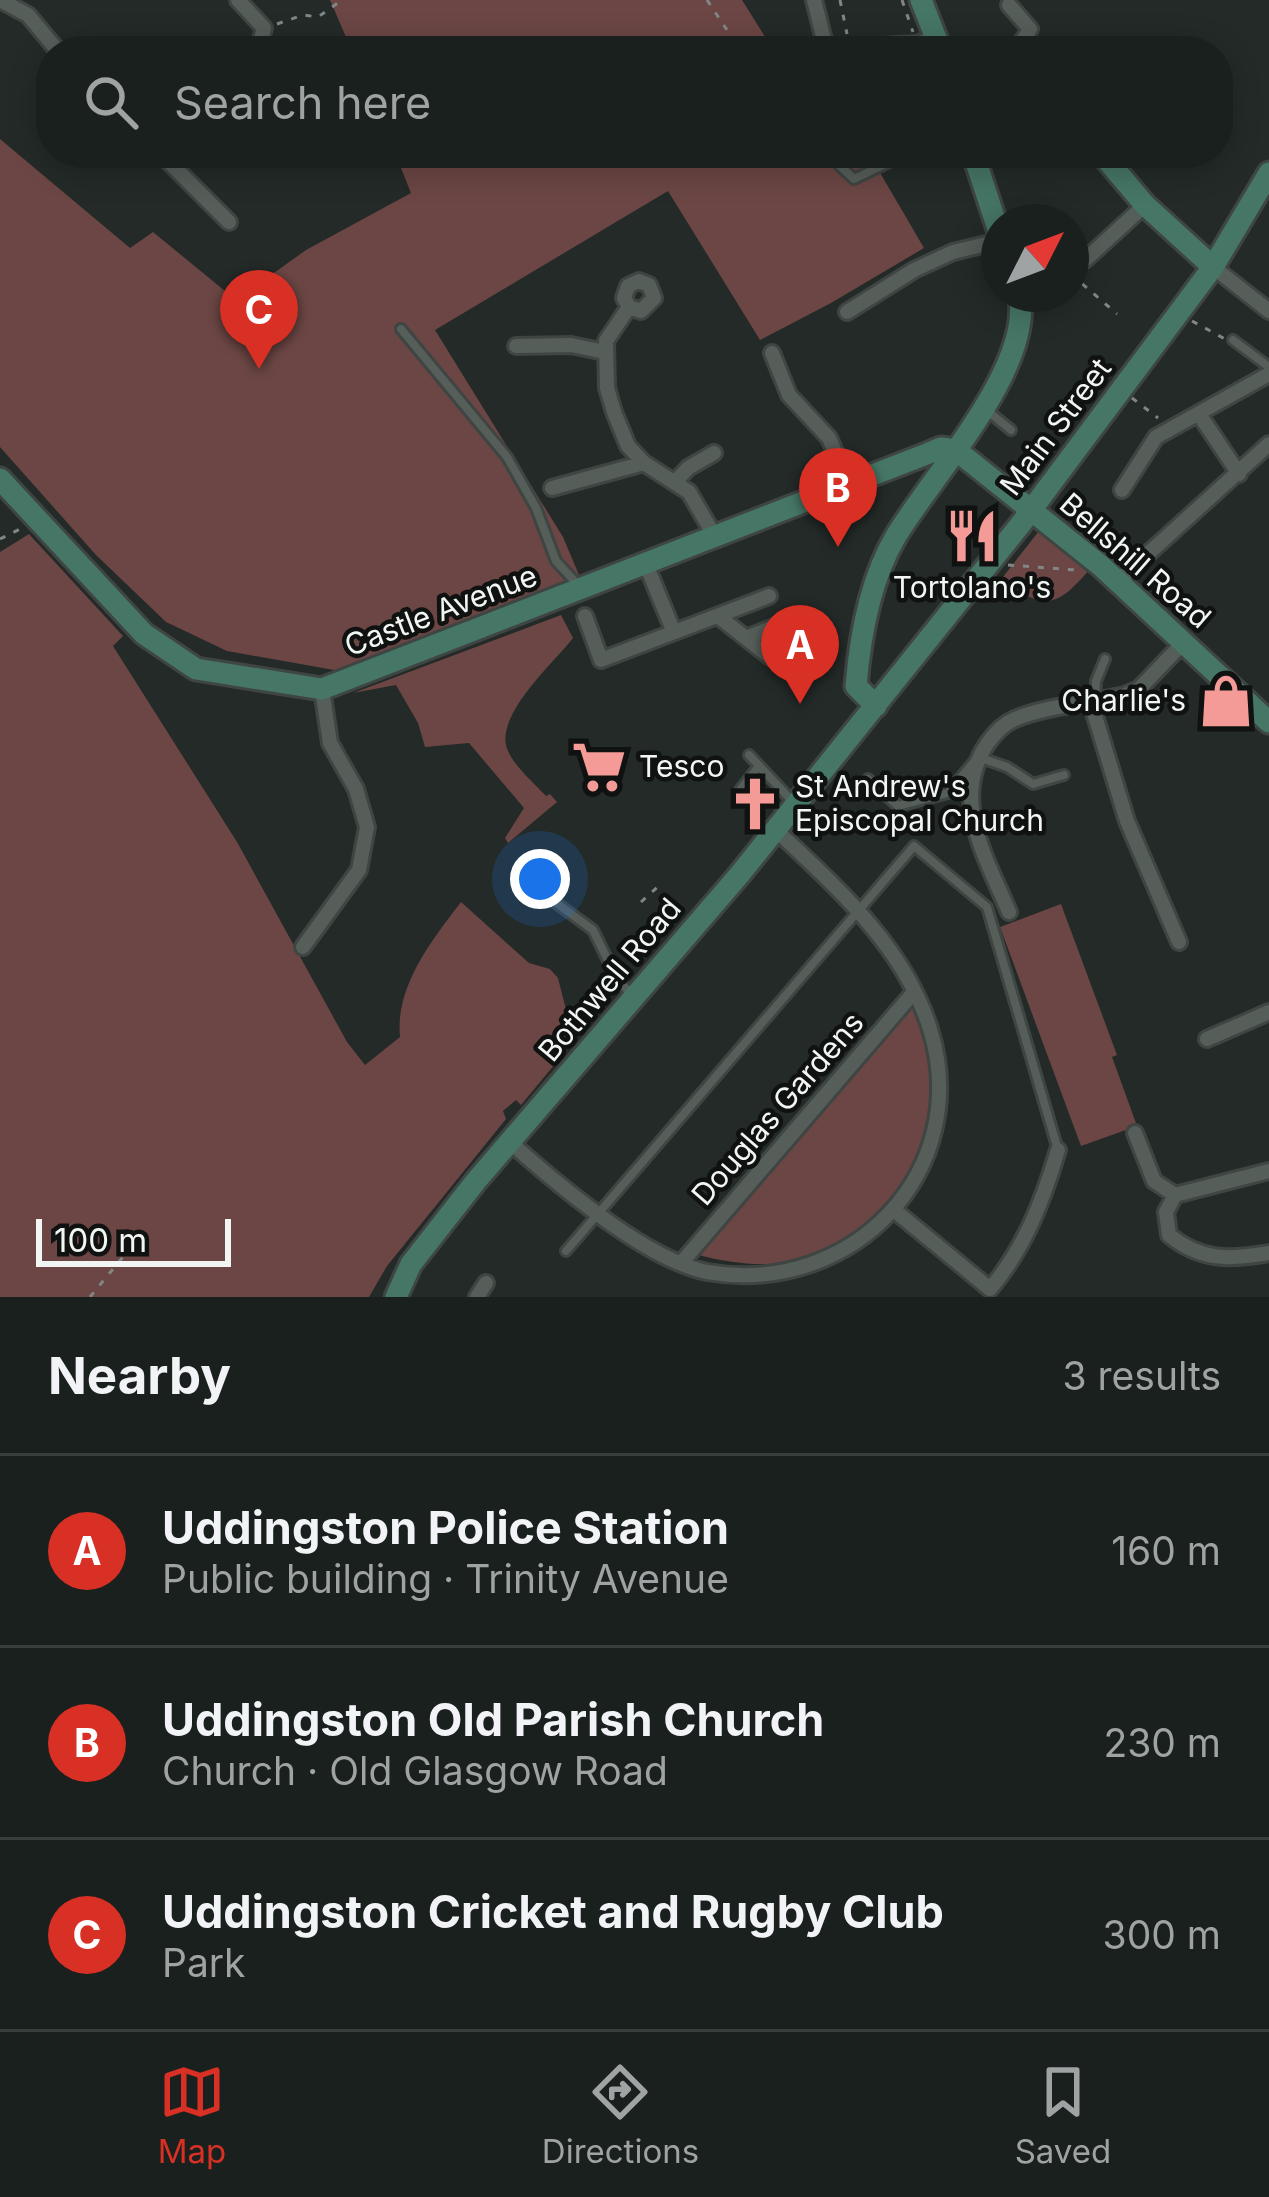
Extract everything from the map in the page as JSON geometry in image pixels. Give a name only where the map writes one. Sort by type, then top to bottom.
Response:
[{"type":"street","points":[[0,0],[28,15],[46,36]]},
{"type":"street","points":[[238,0],[263,28],[261,36]]},
{"type":"street","points":[[814,0],[823,36]]},
{"type":"street","points":[[921,0],[929,36]]},
{"type":"street","points":[[1010,5],[1030,29],[1026,36]]},
{"type":"street","points":[[175,168],[229,222]]},
{"type":"street","points":[[978,168],[990,204]]},
{"type":"street","points":[[1114,168],[1145,205],[1269,311]]},
{"type":"street","name":"Main Street","points":[[875,706],[1031,510],[1213,267],[1269,172]]},
{"type":"street","points":[[1089,256],[1145,205]]},
{"type":"street","points":[[847,312],[914,270],[981,245]]},
{"type":"street","points":[[629,307],[612,329],[605,352],[614,412],[628,446],[644,463],[695,498],[714,535]]},
{"type":"street","points":[[875,706],[856,686],[877,580],[894,538],[999,382],[1021,312]]},
{"type":"street","points":[[516,346],[571,345],[605,352]]},
{"type":"street","points":[[774,351],[789,395],[830,438],[849,484]]},
{"type":"street","points":[[1122,490],[1156,437],[1269,370]]},
{"type":"street","points":[[1199,414],[1238,474]]},
{"type":"street","points":[[1109,573],[1238,474],[1269,444]]},
{"type":"street","name":"Castle Avenue","points":[[0,479],[144,634],[196,669],[322,688],[941,448],[956,450]]},
{"type":"street","name":"Bellshill Road","points":[[956,450],[1109,573],[1266,712]]},
{"type":"street","points":[[675,482],[714,453]]},
{"type":"street","points":[[924,455],[935,480]]},
{"type":"street","points":[[552,488],[644,463]]},
{"type":"street","points":[[645,562],[674,630]]},
{"type":"street","points":[[585,616],[601,659],[769,596]]},
{"type":"street","points":[[718,616],[770,658]]},
{"type":"street","points":[[746,638],[787,622]]},
{"type":"street","points":[[1009,912],[972,824],[969,791],[978,757],[995,733],[1015,719],[1139,689],[1183,643]]},
{"type":"street","points":[[303,947],[359,869],[367,826],[356,789],[331,743],[322,688]]},
{"type":"street","points":[[1094,702],[1127,821],[1179,942]]},
{"type":"street","name":"Bothwell Road","points":[[396,1297],[411,1264],[875,706]]},
{"type":"street","points":[[511,1143],[599,1215],[704,1272],[746,1276],[802,1270],[872,1236],[895,1210],[920,1175],[935,1135],[940,1078],[930,1029],[895,954],[859,910],[776,830]]},
{"type":"street","name":"Douglas Gardens","points":[[682,1262],[914,992]]},
{"type":"street","points":[[1207,1039],[1269,1012]]},
{"type":"street","points":[[1135,1132],[1154,1181],[1174,1195],[1269,1172]]},
{"type":"street","points":[[895,1210],[990,1289],[1015,1258],[1030,1228],[1058,1150]]},
{"type":"street","points":[[1174,1195],[1166,1212],[1169,1235],[1190,1253],[1222,1259],[1269,1252]]},
{"type":"street","points":[[477,1297],[486,1282]]},
{"type":"lane","points":[[842,168],[854,179],[877,168]]},
{"type":"lane","points":[[401,329],[507,457],[536,508],[556,561],[581,588]]},
{"type":"lane","points":[[1233,340],[1269,370]]},
{"type":"lane","points":[[983,407],[1011,430]]},
{"type":"lane","points":[[1094,702],[1105,658]]},
{"type":"lane","points":[[748,755],[797,805]]},
{"type":"lane","points":[[868,779],[898,806],[948,793],[978,757],[1007,767],[1033,784],[1064,776]]},
{"type":"lane","points":[[740,790],[759,766]]},
{"type":"lane","points":[[566,1251],[914,846],[985,904],[1058,1150]]},
{"type":"lane","points":[[525,880],[593,930],[617,979],[635,998]]},
{"type":"path","points":[[263,28],[303,15],[318,16],[342,0]]},
{"type":"path","points":[[707,0],[731,36]]},
{"type":"path","points":[[840,0],[847,36]]},
{"type":"path","points":[[902,0],[926,36]]},
{"type":"path","points":[[1089,290],[1117,314]]},
{"type":"path","points":[[1196,323],[1217,337],[1233,340]]},
{"type":"path","points":[[1122,390],[1171,428]]},
{"type":"path","points":[[0,539],[40,520]]},
{"type":"path","points":[[974,581],[1010,564],[1109,573]]},
{"type":"path","points":[[641,902],[661,884]]},
{"type":"path","points":[[89,1297],[127,1252]]},
{"type":"shaded area","points":[[330,0],[742,0],[765,36],[346,36]]},
{"type":"shaded area","points":[[0,139],[130,248],[153,232],[236,300],[306,250],[411,193],[401,168],[877,168],[924,248],[760,340],[668,191],[435,330],[563,537],[579,575],[372,663],[334,670],[227,651],[166,622],[96,555],[0,447]]},
{"type":"shaded area","points":[[1039,531],[1089,570],[1066,593],[1048,601],[999,582]]},
{"type":"shaded area","points":[[29,534],[123,636],[113,646],[237,842],[347,1042],[365,1065],[400,1037],[409,983],[461,902],[529,963],[550,969],[558,978],[574,1041],[521,1105],[516,1100],[503,1111],[506,1119],[387,1266],[369,1297],[0,1297],[0,552]]},
{"type":"shaded area","points":[[561,615],[573,638],[517,707],[505,737],[515,763],[557,802],[508,843],[505,838],[524,808],[469,743],[425,747],[418,723],[396,685],[353,693]]},
{"type":"shaded area","points":[[1061,904],[1117,1055],[1112,1057],[1137,1126],[1081,1146],[1000,927]]},
{"type":"shaded area","points":[[911,1006],[927,1041],[933,1078],[931,1115],[921,1151],[904,1184],[880,1214],[850,1238],[802,1259],[758,1264],[699,1255]]},
{"type":"place","name":"Uddingston Cricket and Rugby Club","points":[[259,369]]},
{"type":"place","name":"Tortolano's","points":[[972,536]]},
{"type":"place","name":"Uddingston Old Parish Church","points":[[838,547]]},
{"type":"place","name":"Charlie's","points":[[1226,701]]},
{"type":"place","name":"Uddingston Police Station","points":[[800,704]]},
{"type":"place","name":"Tesco","points":[[599,767]]},
{"type":"place","name":"St Andrew's Episcopal Church","points":[[755,804]]}]
